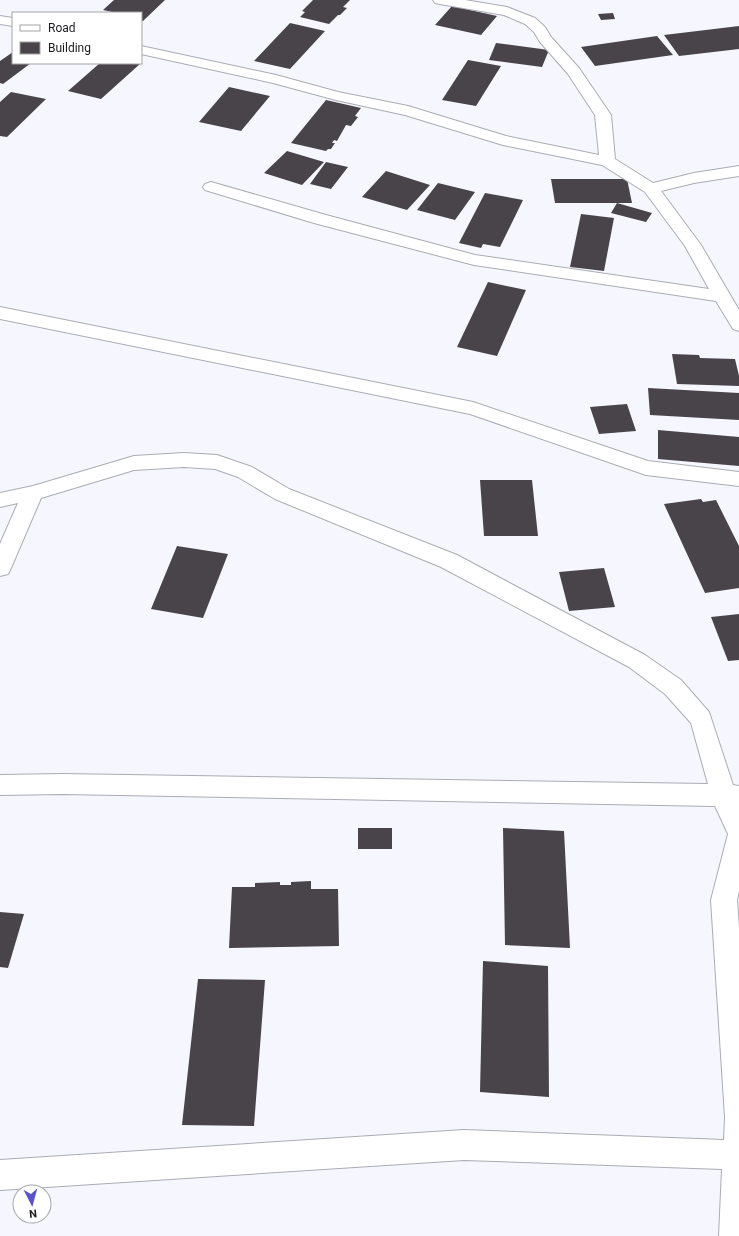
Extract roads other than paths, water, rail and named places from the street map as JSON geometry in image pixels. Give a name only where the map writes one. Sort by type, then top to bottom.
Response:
[{"type":"street","points":[[440,0],[507,11],[530,21],[540,30],[545,39],[574,71],[603,115],[607,161]]},
{"type":"street","points":[[0,20],[12,22]]},
{"type":"street","points":[[142,50],[276,79],[336,96],[408,111],[503,140],[558,153],[607,161],[651,189],[693,245],[739,325]]},
{"type":"street","points":[[651,189],[694,178],[739,171]]},
{"type":"street","points":[[211,187],[320,220],[474,260],[721,296]]},
{"type":"street","points":[[0,313],[473,408],[646,468],[739,479]]},
{"type":"street","points":[[0,500],[33,493],[134,463],[184,460],[217,462],[245,472],[282,494],[450,561],[637,661],[673,688],[701,720],[731,796],[739,832]]},
{"type":"street","points":[[0,568],[33,493]]},
{"type":"street","points":[[0,785],[62,784],[731,796]]},
{"type":"street","points":[[734,1236],[739,1117],[724,900],[739,837]]},
{"type":"street","points":[[0,1175],[464,1145],[737,1155]]}]
